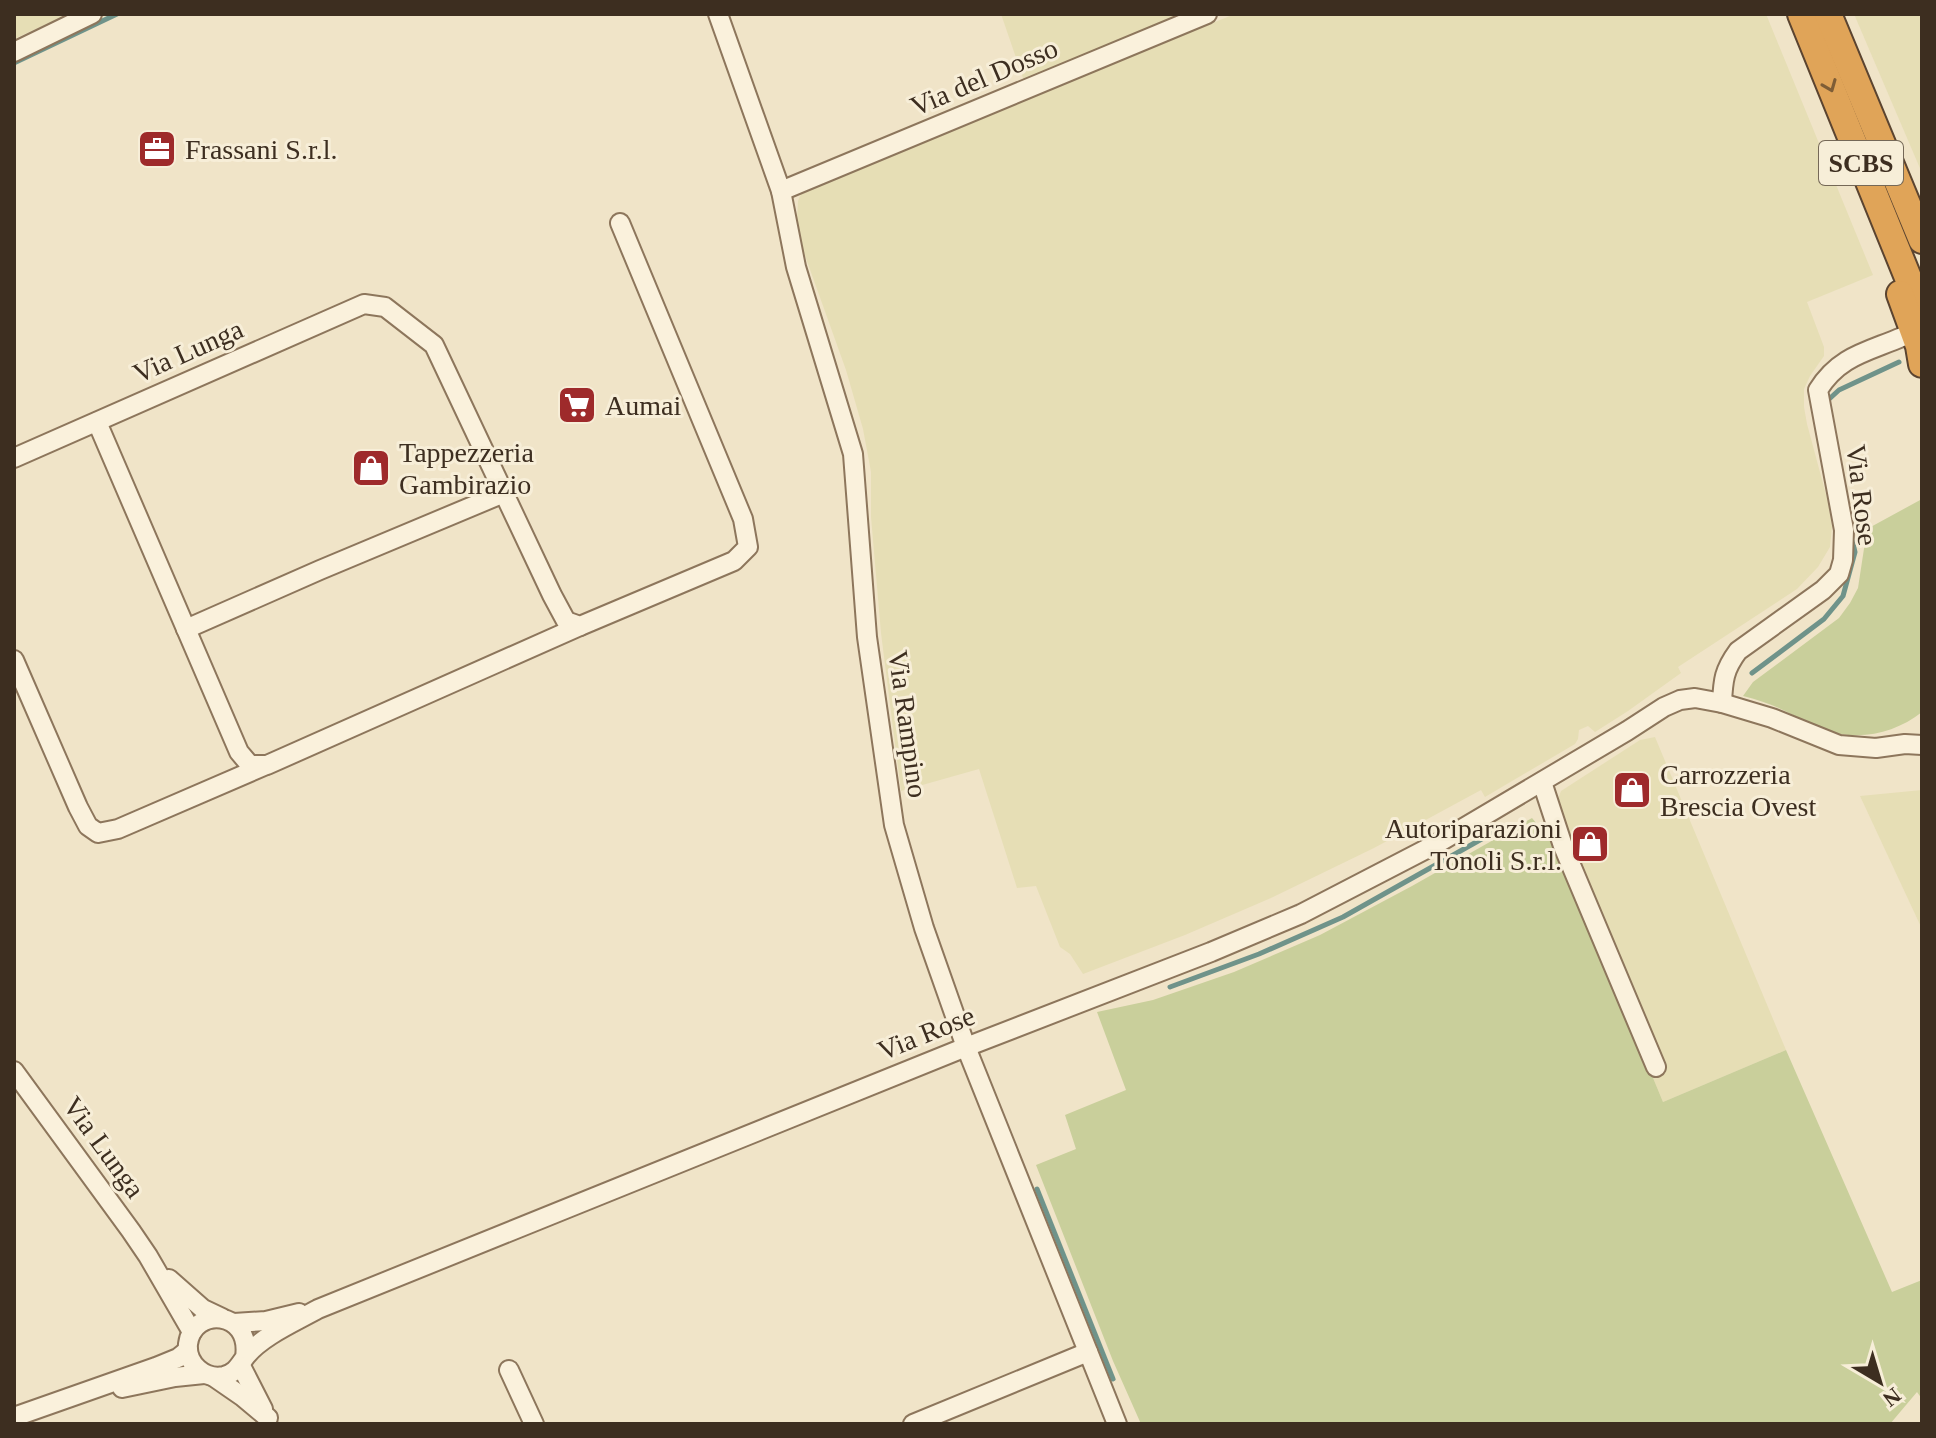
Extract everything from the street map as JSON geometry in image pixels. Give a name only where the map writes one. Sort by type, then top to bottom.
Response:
[{"type":"highway","name":"SCBS","points":[[1801,14],[1922,312]]},
{"type":"highway","name":"SCBS","points":[[1828,14],[1916,217],[1922,240]]},
{"type":"highway","points":[[1886,225],[1890,268],[1919,346],[1922,364]]},
{"type":"street","points":[[14,52],[92,14]]},
{"type":"street","name":"Via Rampino","points":[[718,14],[781,191],[796,267],[853,454],[867,637],[894,825],[924,928],[966,1047],[1117,1424]]},
{"type":"street","name":"Via del Dosso","points":[[781,191],[1207,14]]},
{"type":"street","points":[[14,660],[78,807],[88,826],[98,833],[118,829],[734,561],[748,547],[743,519],[620,223]]},
{"type":"street","name":"Via Lunga","points":[[14,458],[364,304],[385,307],[434,345],[504,493]]},
{"type":"street","name":"Via Rose","points":[[243,1361],[271,1335],[318,1309],[1301,914],[1438,843],[1664,707],[1695,698],[1722,703],[1723,678],[1738,651],[1823,590],[1839,574],[1844,530],[1818,390],[1841,362],[1902,337]]},
{"type":"street","points":[[97,422],[239,752],[250,765],[267,765]]},
{"type":"street","points":[[186,629],[504,493],[566,621],[580,626]]},
{"type":"street","points":[[1722,703],[1772,718],[1839,745],[1876,748],[1913,744],[1922,728]]},
{"type":"street","points":[[1542,782],[1563,846],[1656,1067]]},
{"type":"street","name":"Via Lunga","points":[[14,1071],[148,1256],[184,1294],[203,1309],[229,1321]]},
{"type":"street","name":"Via Lunga","points":[[148,1256],[190,1341]]},
{"type":"street","name":"Via Rose","points":[[229,1321],[266,1321],[318,1309]]},
{"type":"street","points":[[14,1417],[168,1362],[190,1341],[198,1325],[206,1320],[229,1321],[241,1329],[245,1338],[247,1347],[243,1361],[233,1372],[224,1376],[175,1377],[145,1385],[83,1394]]},
{"type":"street","points":[[190,1341],[190,1360],[196,1368],[243,1397],[270,1421]]},
{"type":"street","points":[[913,1424],[1088,1352]]},
{"type":"street","points":[[243,1361],[270,1421]]},
{"type":"street","points":[[509,1370],[534,1424]]},
{"type":"shaded area","points":[[14,14],[68,14],[14,39]]},
{"type":"shaded area","points":[[1001,14],[1189,14],[1024,81]]},
{"type":"shaded area","points":[[1235,14],[1766,14],[1873,275],[1807,302],[1824,347],[1824,356],[1804,389],[1804,407],[1828,502],[1832,527],[1830,547],[1818,567],[1797,589],[1678,667],[1681,673],[1628,711],[1595,732],[1588,726],[1579,730],[1575,744],[1485,797],[1481,790],[1374,848],[1271,898],[1083,974],[1070,954],[1060,947],[1036,886],[1017,888],[979,769],[901,791],[881,633],[871,517],[871,472],[863,429],[846,370],[803,250],[797,221],[798,201],[802,191]]},
{"type":"shaded area","points":[[1854,14],[1922,14],[1922,173]]},
{"type":"shaded area","points":[[1655,737],[1786,1050],[1663,1102],[1575,889],[1557,802],[1561,791],[1640,740]]},
{"type":"shaded area","points":[[1922,790],[1922,929],[1860,796]]},
{"type":"green space","points":[[1922,499],[1922,712],[1900,726],[1875,734],[1849,735],[1819,727],[1772,705],[1743,696],[1753,682],[1839,618],[1858,588],[1867,529]]},
{"type":"green space","points":[[1532,818],[1554,845],[1575,889],[1663,1102],[1786,1050],[1892,1292],[1922,1280],[1922,1399],[1917,1392],[1890,1424],[1141,1424],[1036,1165],[1076,1149],[1065,1115],[1126,1090],[1097,1012],[1153,1000],[1234,972],[1320,935]]},
{"type":"waterway","points":[[14,63],[117,14]]},
{"type":"waterway","points":[[1827,401],[1839,390],[1899,362]]},
{"type":"waterway","points":[[1752,673],[1824,619],[1843,596],[1855,552],[1852,539]]},
{"type":"waterway","points":[[1170,987],[1259,954],[1343,917],[1503,827]]},
{"type":"waterway","points":[[1037,1189],[1113,1379]]},
{"type":"place","name":"Frassani S.r.l.","points":[[157,149]]},
{"type":"place","name":"Aumai","points":[[577,405]]},
{"type":"place","name":"Tappezzeria Gambirazio","points":[[371,468]]},
{"type":"place","name":"Carrozzeria Brescia Ovest","points":[[1632,790]]},
{"type":"place","name":"Autoriparazioni Tonoli S.r.l.","points":[[1590,844]]}]
